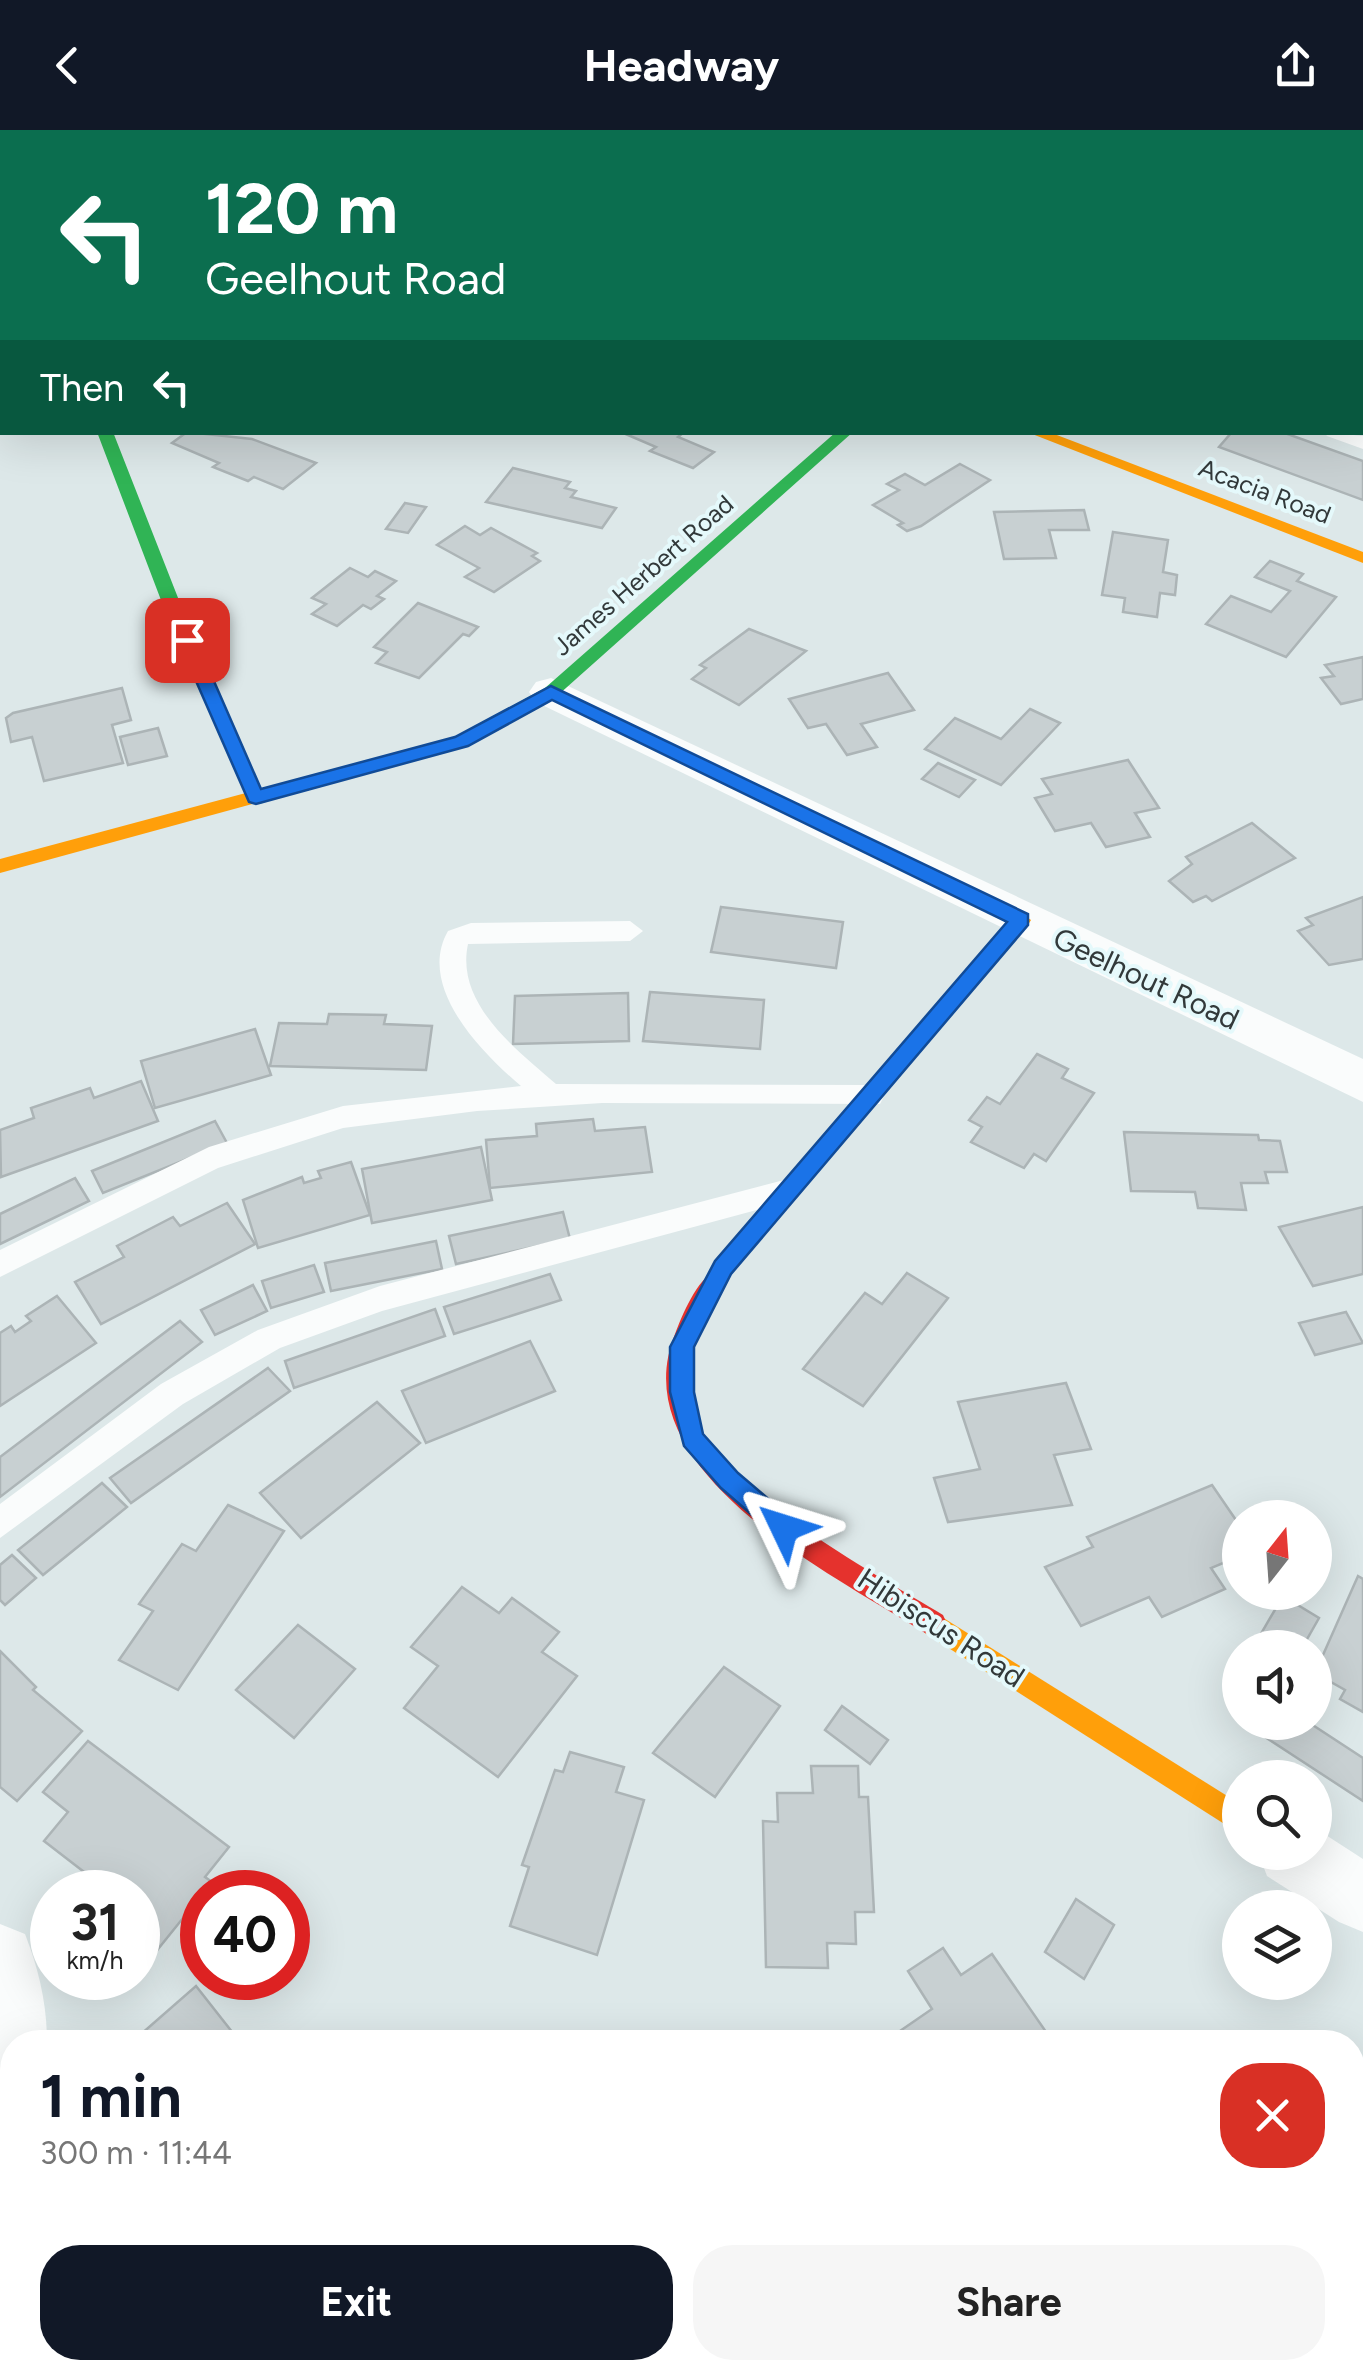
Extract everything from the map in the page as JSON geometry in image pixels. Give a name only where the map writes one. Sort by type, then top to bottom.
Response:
[{"type":"street","points":[[106,435],[173,608],[256,798]]},
{"type":"street","name":"James Herbert Road","points":[[0,866],[461,741],[551,692],[843,435]]},
{"type":"street","name":"Acacia Road","points":[[1042,435],[1363,558]]},
{"type":"street","name":"Geelhout Road","points":[[551,692],[1363,1082]]},
{"type":"street","name":"Hibiscus Road","points":[[1020,920],[723,1267],[682,1347],[682,1392],[692,1439],[729,1480],[784,1528],[1222,1808]]},
{"type":"street","points":[[1319,1870],[1363,1898]]},
{"type":"street","points":[[0,1960],[11,1990],[11,2030]]},
{"type":"lane","points":[[550,1095],[487,1040],[471,1018],[459,989],[451,950],[457,938],[471,933],[630,932]]},
{"type":"lane","points":[[0,1264],[209,1159],[343,1117],[550,1095],[870,1096]]},
{"type":"lane","points":[[0,1523],[172,1394],[269,1339],[380,1299],[788,1191]]},
{"type":"building","points":[[183,435],[252,439],[316,463],[283,489],[213,467],[219,463],[172,443]]},
{"type":"building","points":[[628,435],[680,435],[678,437],[714,452],[693,468],[650,451],[656,447]]},
{"type":"building","points":[[1229,435],[1290,435],[1363,461],[1363,500],[1219,447]]},
{"type":"building","points":[[960,464],[990,480],[921,526],[907,531],[898,525],[903,523],[873,505],[899,490],[887,484],[905,474],[925,485]]},
{"type":"building","points":[[513,468],[570,482],[565,488],[576,491],[571,497],[616,508],[602,528],[486,502]]},
{"type":"building","points":[[405,503],[426,507],[408,533],[386,529]]},
{"type":"building","points":[[1084,510],[1089,530],[1049,530],[1056,558],[1004,559],[994,512]]},
{"type":"building","points":[[465,526],[480,535],[491,528],[537,553],[532,556],[540,561],[494,592],[465,577],[479,568],[437,545]]},
{"type":"building","points":[[1113,532],[1168,540],[1163,572],[1177,575],[1175,595],[1160,593],[1157,617],[1123,612],[1125,598],[1102,595]]},
{"type":"building","points":[[1270,561],[1303,574],[1297,581],[1336,597],[1286,657],[1206,624],[1231,596],[1271,612],[1290,591],[1255,577]]},
{"type":"building","points":[[350,568],[368,577],[375,571],[396,581],[377,596],[384,599],[371,609],[363,605],[337,626],[312,614],[326,604],[312,598]]},
{"type":"building","points":[[418,603],[478,627],[469,636],[463,634],[419,678],[376,663],[387,652],[374,647]]},
{"type":"building","points":[[749,629],[806,651],[739,705],[692,679],[706,668],[700,665]]},
{"type":"building","points":[[1363,657],[1363,699],[1341,704],[1321,678],[1334,676],[1325,665]]},
{"type":"building","points":[[888,673],[914,710],[861,724],[877,747],[847,755],[826,724],[808,728],[789,699]]},
{"type":"building","points":[[122,688],[131,720],[112,725],[123,763],[44,781],[32,737],[11,742],[6,718],[13,713]]},
{"type":"building","points":[[1030,709],[1060,723],[1001,785],[925,749],[955,718],[1001,739]]},
{"type":"building","points":[[158,728],[167,756],[128,765],[120,737]]},
{"type":"building","points":[[1128,760],[1159,808],[1135,813],[1150,837],[1106,847],[1091,823],[1055,831],[1035,798],[1052,794],[1042,779]]},
{"type":"building","points":[[938,763],[975,780],[959,797],[922,779]]},
{"type":"building","points":[[1252,823],[1295,858],[1212,901],[1206,896],[1193,902],[1169,881],[1192,864],[1186,857]]},
{"type":"building","points":[[1363,897],[1363,959],[1329,965],[1298,931],[1313,925],[1306,918]]},
{"type":"building","points":[[721,907],[843,922],[836,968],[711,952]]},
{"type":"building","points":[[650,992],[764,1000],[760,1049],[643,1041]]},
{"type":"building","points":[[628,993],[629,1041],[513,1044],[515,996]]},
{"type":"building","points":[[329,1014],[386,1015],[384,1024],[432,1026],[426,1070],[270,1066],[279,1023],[327,1024]]},
{"type":"building","points":[[255,1029],[271,1075],[155,1108],[141,1061]]},
{"type":"building","points":[[1037,1054],[1068,1069],[1062,1078],[1094,1093],[1046,1161],[1034,1154],[1024,1168],[971,1142],[982,1127],[969,1120],[987,1097],[1000,1104]]},
{"type":"building","points":[[141,1081],[158,1121],[1,1177],[0,1130],[34,1118],[31,1108],[90,1088],[94,1098]]},
{"type":"building","points":[[593,1119],[595,1131],[645,1127],[652,1172],[490,1188],[486,1140],[537,1136],[536,1124]]},
{"type":"building","points":[[215,1121],[227,1143],[103,1193],[92,1171]]},
{"type":"building","points":[[1124,1132],[1258,1135],[1259,1140],[1280,1141],[1287,1172],[1265,1172],[1268,1183],[1241,1183],[1246,1210],[1198,1208],[1195,1192],[1131,1191]]},
{"type":"building","points":[[481,1147],[492,1200],[372,1223],[362,1169]]},
{"type":"building","points":[[351,1162],[370,1215],[258,1248],[243,1200],[302,1177],[304,1183],[321,1178],[318,1171]]},
{"type":"building","points":[[75,1178],[89,1201],[0,1244],[0,1214]]},
{"type":"building","points":[[227,1203],[255,1244],[101,1324],[75,1282],[124,1257],[117,1246],[173,1217],[180,1226]]},
{"type":"building","points":[[1363,1207],[1363,1274],[1313,1286],[1279,1227]]},
{"type":"building","points":[[563,1212],[570,1239],[456,1264],[449,1236]]},
{"type":"building","points":[[436,1241],[442,1269],[331,1291],[325,1263]]},
{"type":"building","points":[[314,1265],[324,1292],[271,1308],[262,1281]]},
{"type":"building","points":[[907,1273],[948,1298],[863,1406],[803,1369],[865,1293],[882,1304]]},
{"type":"building","points":[[550,1274],[561,1300],[454,1334],[444,1307]]},
{"type":"building","points":[[253,1285],[267,1311],[215,1335],[201,1310]]},
{"type":"building","points":[[57,1296],[96,1343],[0,1406],[0,1333],[11,1326],[15,1332],[31,1321],[26,1316]]},
{"type":"building","points":[[435,1309],[445,1336],[294,1388],[285,1361]]},
{"type":"building","points":[[1346,1312],[1363,1343],[1315,1355],[1299,1323]]},
{"type":"building","points":[[180,1321],[202,1342],[0,1497],[0,1457]]},
{"type":"building","points":[[530,1341],[555,1391],[426,1443],[402,1391]]},
{"type":"building","points":[[268,1368],[290,1391],[131,1503],[110,1478]]},
{"type":"building","points":[[1066,1383],[1091,1449],[1054,1455],[1072,1505],[948,1522],[934,1478],[980,1469],[958,1402]]},
{"type":"building","points":[[377,1402],[420,1443],[301,1538],[260,1493]]},
{"type":"building","points":[[102,1483],[127,1507],[43,1575],[18,1550]]},
{"type":"building","points":[[1212,1485],[1222,1500],[1222,1563],[1211,1568],[1222,1590],[1162,1617],[1149,1597],[1081,1626],[1045,1567],[1093,1547],[1087,1537]]},
{"type":"building","points":[[228,1505],[284,1531],[178,1690],[119,1660],[153,1611],[139,1604],[182,1544],[196,1551]]},
{"type":"building","points":[[12,1555],[36,1578],[5,1605],[0,1600],[0,1565]]},
{"type":"building","points":[[1358,1576],[1363,1579],[1363,1712],[1340,1699],[1345,1690],[1332,1683],[1332,1635]]},
{"type":"building","points":[[462,1587],[499,1613],[512,1598],[559,1632],[542,1652],[577,1676],[498,1777],[404,1708],[438,1666],[411,1647]]},
{"type":"building","points":[[1275,1610],[1306,1610],[1319,1618],[1312,1630],[1263,1630]]},
{"type":"building","points":[[298,1625],[355,1669],[294,1738],[236,1690]]},
{"type":"building","points":[[0,1651],[36,1687],[33,1690],[82,1731],[17,1801],[0,1787]]},
{"type":"building","points":[[724,1667],[780,1706],[715,1797],[653,1753]]},
{"type":"building","points":[[842,1706],[888,1740],[870,1764],[825,1730]]},
{"type":"building","points":[[1332,1738],[1363,1758],[1363,1801],[1332,1781],[1332,1760],[1300,1760],[1270,1740]]},
{"type":"building","points":[[88,1741],[229,1847],[211,1870],[180,1870],[180,1922],[160,1947],[160,1870],[82,1870],[44,1841],[68,1812],[43,1792]]},
{"type":"building","points":[[570,1752],[624,1767],[616,1792],[644,1800],[597,1955],[510,1926],[529,1867],[522,1865],[555,1770],[563,1772]]},
{"type":"building","points":[[811,1766],[858,1766],[859,1797],[868,1797],[874,1912],[855,1912],[856,1944],[827,1943],[828,1968],[766,1967],[763,1821],[778,1822],[777,1793],[813,1793]]},
{"type":"building","points":[[1076,1899],[1114,1925],[1084,1979],[1045,1952]]},
{"type":"building","points":[[943,1948],[961,1975],[992,1954],[1045,2030],[901,2030],[932,2009],[908,1971]]},
{"type":"building","points":[[180,2000],[207,2000],[231,2030],[146,2030]]},
{"type":"traffic: fast","points":[[106,435],[173,608],[256,798]]},
{"type":"traffic: fast","points":[[440,747],[461,741],[551,692],[843,435]]},
{"type":"traffic: slow","points":[[1042,435],[1363,558]]},
{"type":"traffic: slow","points":[[0,866],[440,747]]},
{"type":"traffic: slow","points":[[716,1281],[723,1267],[1021,920]]},
{"type":"traffic: slow","points":[[934,1624],[1222,1808]]},
{"type":"traffic: jam","points":[[716,1281],[691,1324],[682,1350],[681,1396],[693,1440],[711,1465],[768,1516],[934,1624]]},
{"type":"route","points":[[187,640],[256,798],[461,741],[551,692],[1020,920],[723,1267],[682,1347],[682,1392],[692,1439],[729,1480],[784,1528]]}]
